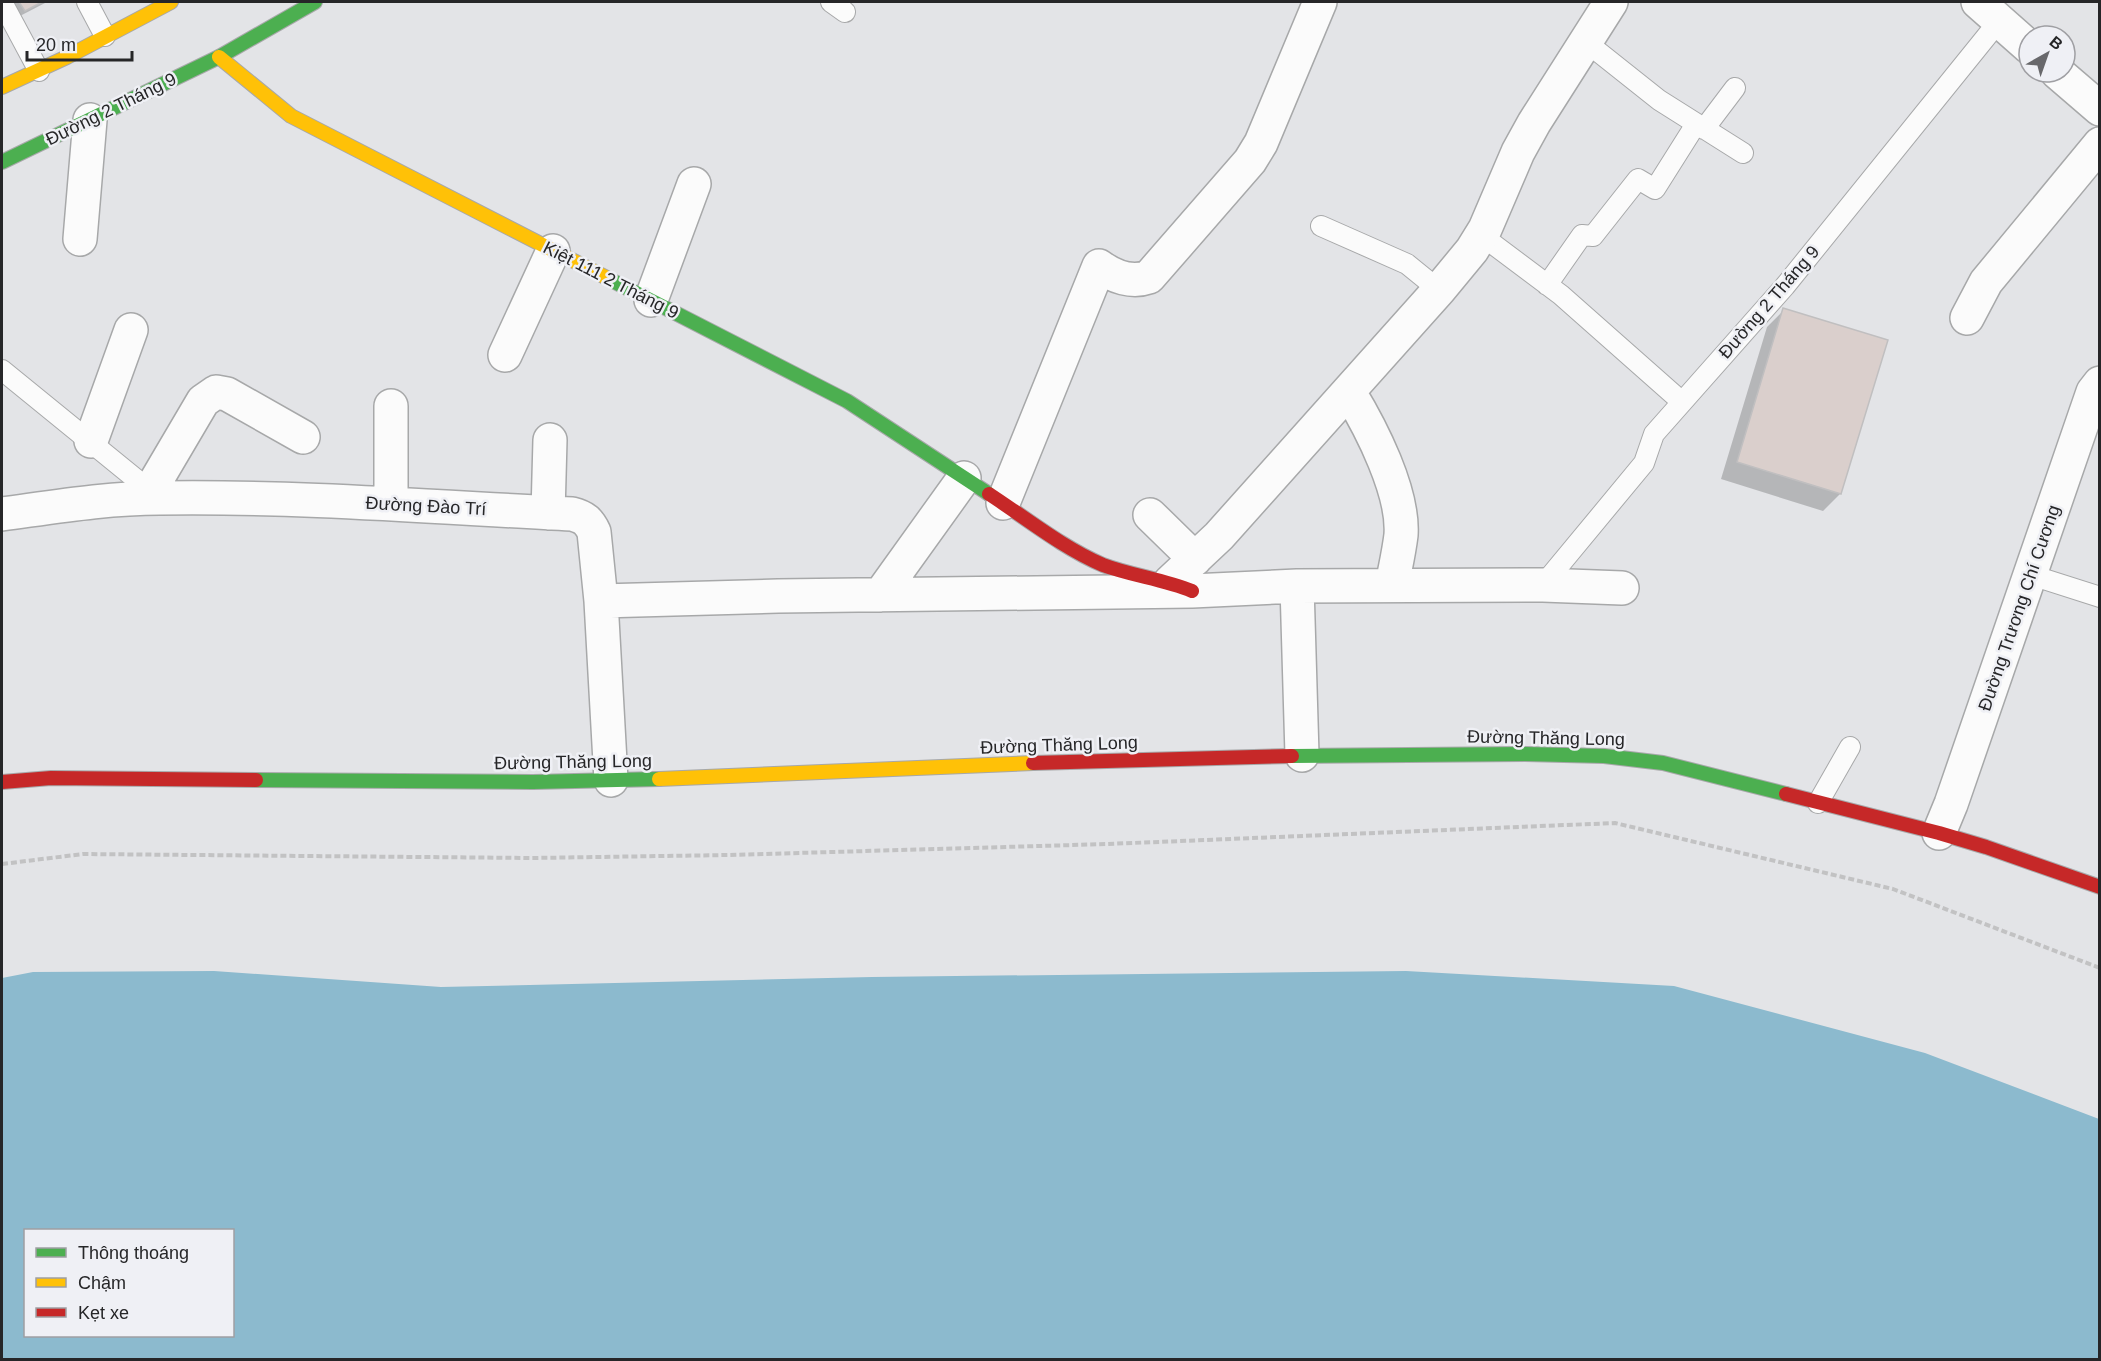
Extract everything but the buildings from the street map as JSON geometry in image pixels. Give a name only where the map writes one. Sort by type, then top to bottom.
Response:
[{"type":"main road","points":[[2,87],[39,71],[171,2]]},
{"type":"main road","name":"Đường 2 Tháng 9","points":[[2,162],[219,57],[315,2]]},
{"type":"main road","name":"Kiệt 111 2 Tháng 9","points":[[219,57],[291,116],[847,401],[1071,548],[1104,565],[1185,577]]},
{"type":"main road","name":"Đường Thăng Long","points":[[2,782],[51,778],[521,782],[1302,755],[1578,754],[1632,757],[1663,763],[1939,833],[2100,887]]},
{"type":"street","points":[[1003,503],[1099,266],[1129,280],[1149,277],[1245,167],[1261,143],[1320,2]]},
{"type":"street","points":[[1185,577],[1472,250],[1481,236],[1518,152],[1611,2]]},
{"type":"street","points":[[1988,11],[2017,36]]},
{"type":"street","points":[[2071,84],[2100,109]]},
{"type":"street","points":[[80,239],[90,120]]},
{"type":"street","points":[[1967,318],[1986,282],[2100,144]]},
{"type":"street","points":[[651,300],[694,184]]},
{"type":"street","points":[[506,355],[553,251]]},
{"type":"street","points":[[91,441],[131,330]]},
{"type":"street","name":"Đường Trương Chí Cương","points":[[1939,833],[2097,390]]},
{"type":"street","points":[[154,494],[203,401],[216,392],[227,394],[303,437]]},
{"type":"street","points":[[1348,392],[1367,422],[1386,463],[1398,505],[1401,534],[1392,585]]},
{"type":"street","points":[[391,406],[391,503]]},
{"type":"street","points":[[548,513],[550,440]]},
{"type":"street","points":[[880,595],[964,478]]},
{"type":"street","name":"Đường Đào Trí","points":[[2,514],[154,494],[391,503],[582,516],[591,523],[594,532],[601,601],[611,780]]},
{"type":"street","points":[[1150,515],[1185,577]]},
{"type":"street","points":[[601,601],[880,595],[1185,577],[1298,586],[1543,585],[1622,588]]},
{"type":"street","points":[[1298,586],[1302,755]]},
{"type":"lane","points":[[2,2],[39,71]]},
{"type":"lane","points":[[87,2],[105,36]]},
{"type":"lane","name":"Đường 2 Tháng 9","points":[[1543,585],[1644,463],[1654,434],[1785,286],[1988,11]]},
{"type":"lane","points":[[1586,42],[1659,100],[1743,153]]},
{"type":"lane","points":[[1547,285],[1582,236],[1593,236],[1638,179],[1655,189],[1700,126],[1735,88]]},
{"type":"lane","points":[[1321,226],[1407,264],[1439,290]]},
{"type":"lane","points":[[1481,236],[1547,285],[1682,402]]},
{"type":"lane","points":[[2,370],[154,494]]},
{"type":"lane","points":[[2031,575],[2100,597]]},
{"type":"lane","points":[[1818,803],[1850,747]]},
{"type":"path","points":[[2,864],[83,854],[532,858],[741,855],[1097,844],[1616,823],[1893,889],[2100,968]]},
{"type":"water","points":[[214,971],[441,987],[872,977],[1406,971],[1674,986],[1925,1053],[2099,1119],[2099,1359],[2,1359],[2,978],[33,972]]},
{"type":"traffic: fast","points":[[2,162],[219,57],[315,2]]},
{"type":"traffic: fast","points":[[607,278],[847,401],[989,494]]},
{"type":"traffic: fast","points":[[1292,756],[1525,754],[1604,756],[1663,763],[1786,794]]},
{"type":"traffic: fast","points":[[256,780],[533,782],[659,779]]},
{"type":"traffic: slow","points":[[2,87],[67,57],[171,2]]},
{"type":"traffic: slow","points":[[219,57],[291,116],[607,278]]},
{"type":"traffic: slow","points":[[659,779],[1033,763]]},
{"type":"traffic: jam","points":[[989,494],[1088,558],[1114,569],[1192,591]]},
{"type":"traffic: jam","points":[[1033,763],[1292,756]]},
{"type":"traffic: jam","points":[[2,782],[51,778],[256,780]]},
{"type":"traffic: jam","points":[[1786,794],[1939,833],[2100,887]]}]
